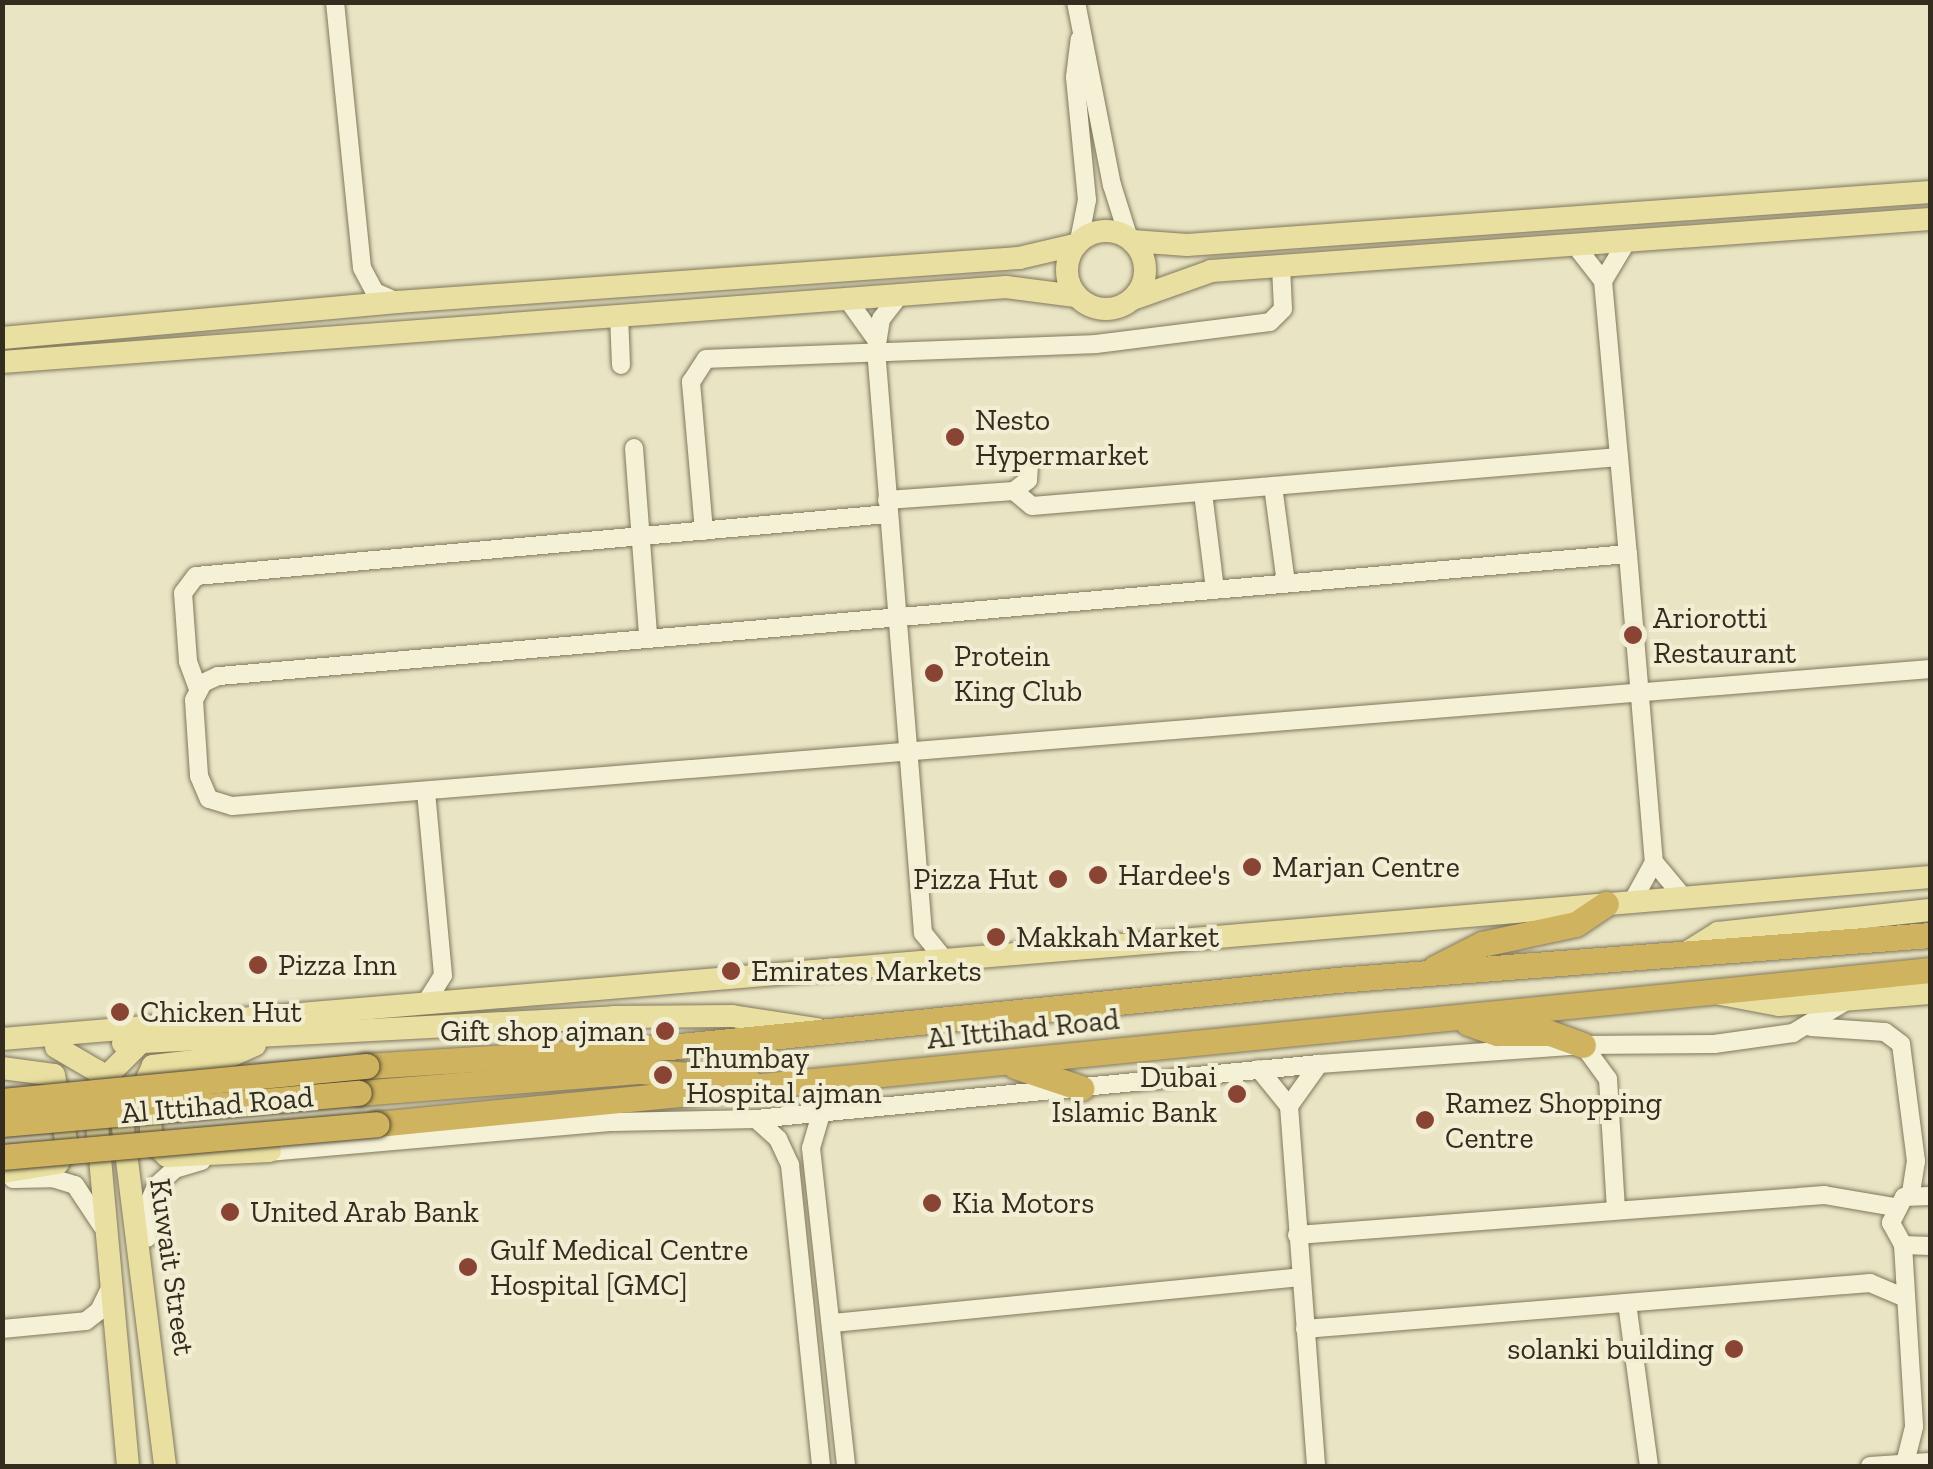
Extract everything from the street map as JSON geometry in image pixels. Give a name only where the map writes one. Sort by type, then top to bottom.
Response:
[{"type":"highway","points":[[1428,972],[1482,944],[1565,927],[1606,904]]},
{"type":"highway","name":"Al Ittihad Road","points":[[2,1101],[366,1066],[670,1047],[817,1029],[1428,972],[1686,953],[1927,919]]},
{"type":"highway","name":"Al Ittihad Road","points":[[2,1156],[630,1102],[1464,1020],[1702,989],[1930,970]]},
{"type":"highway","points":[[1464,1020],[1489,1032],[1550,1033],[1582,1045]]},
{"type":"highway","points":[[1005,1063],[1080,1088]]},
{"type":"highway","points":[[2,1124],[641,1071],[775,1086]]},
{"type":"highway","points":[[576,1125],[630,1102]]},
{"type":"main road","points":[[2,338],[396,302],[1019,258],[1108,231],[1131,240],[1187,245],[1930,192]]},
{"type":"main road","points":[[1748,232],[1793,221],[1804,201]]},
{"type":"main road","points":[[2,362],[1006,287],[1076,296],[1108,310],[1195,274],[1930,219]]},
{"type":"main road","points":[[1131,240],[1145,274],[1133,299]]},
{"type":"main road","points":[[1076,296],[1066,270],[1077,243]]},
{"type":"main road","points":[[2,1039],[1930,877]]},
{"type":"main road","points":[[1854,884],[1927,919]]},
{"type":"main road","points":[[648,985],[703,1017]]},
{"type":"main road","points":[[1702,989],[1760,1004],[1844,1003],[1930,994]]},
{"type":"main road","points":[[2,1056],[56,1047],[262,1040],[540,1019],[703,1017],[817,1029]]},
{"type":"main road","points":[[262,1040],[238,1054],[153,1066],[147,1079],[151,1138],[167,1156],[270,1150]]},
{"type":"main road","points":[[56,1047],[104,1079],[141,1042]]},
{"type":"main road","points":[[2,1068],[54,1075],[67,1151],[53,1164],[2,1172]]},
{"type":"main road","name":"Kuwait Street","points":[[104,1079],[96,1116],[119,1326],[125,1463]]},
{"type":"main road","name":"Kuwait Street","points":[[104,1079],[121,1112],[165,1466]]},
{"type":"main road","points":[[119,1326],[136,1330],[142,1381],[160,1406]]},
{"type":"street","points":[[335,2],[362,268],[375,292],[396,302]]},
{"type":"street","points":[[1076,2],[1080,39],[1131,240]]},
{"type":"street","points":[[1077,243],[1087,200],[1075,78],[1080,39]]},
{"type":"street","points":[[1602,281],[1627,241]]},
{"type":"street","points":[[1575,245],[1602,281],[1628,554],[1654,862],[1632,902]]},
{"type":"street","points":[[704,531],[691,382],[697,366],[712,357],[876,344],[1096,344],[1270,322],[1283,310],[1281,266]]},
{"type":"street","points":[[876,344],[899,296]]},
{"type":"street","points":[[848,300],[876,344],[923,933],[944,960]]},
{"type":"street","points":[[619,315],[621,366]]},
{"type":"street","points":[[634,448],[648,636]]},
{"type":"street","points":[[1014,491],[1032,506],[1619,457]]},
{"type":"street","points":[[1029,467],[1028,480],[1014,491],[704,531],[196,576],[182,594],[188,661],[198,689],[200,784],[216,803],[426,792],[907,748],[1930,669]]},
{"type":"street","points":[[1273,486],[1286,583]]},
{"type":"street","points":[[1204,493],[1215,589]]},
{"type":"street","points":[[198,689],[218,676],[1628,554]]},
{"type":"street","points":[[426,792],[442,975],[464,1001]]},
{"type":"street","points":[[1654,862],[1684,898]]},
{"type":"street","points":[[905,964],[923,933]]},
{"type":"street","points":[[425,1004],[442,975]]},
{"type":"street","points":[[1811,1027],[1844,1003]]},
{"type":"street","points":[[150,1334],[145,1222],[156,1186],[182,1166],[270,1150],[576,1125],[756,1119],[822,1108],[1319,1064],[1582,1045],[1714,1044],[1811,1027],[1885,1032],[1901,1044],[1921,1195],[1895,1207],[1824,1195],[1298,1235]]},
{"type":"street","points":[[1582,1045],[1608,1080]]},
{"type":"street","points":[[1616,1208],[1608,1080],[1625,1046]]},
{"type":"street","points":[[1289,1106],[1319,1064]]},
{"type":"street","points":[[1259,1069],[1289,1106],[1316,1466]]},
{"type":"street","points":[[822,1108],[811,1138],[846,1466]]},
{"type":"street","points":[[756,1119],[778,1138],[792,1176],[821,1466]]},
{"type":"street","points":[[792,1176],[800,1168],[814,1174]]},
{"type":"street","points":[[2,1180],[52,1178],[75,1185],[88,1197],[112,1250]]},
{"type":"street","points":[[1895,1207],[1892,1230],[1903,1244],[1900,1267],[1914,1427],[1904,1464]]},
{"type":"street","points":[[1903,1244],[1930,1246]]},
{"type":"street","points":[[1870,1284],[1900,1267]]},
{"type":"street","points":[[833,1322],[1301,1277]]},
{"type":"street","points":[[2,1329],[86,1321],[99,1311],[114,1278]]},
{"type":"street","points":[[1305,1329],[1870,1284],[1903,1296]]},
{"type":"street","points":[[1627,1303],[1644,1464]]},
{"type":"street","points":[[1914,1427],[1930,1438]]},
{"type":"street","points":[[1870,1466],[1930,1462]]},
{"type":"place","name":"Nesto Hypermarket","points":[[955,437]]},
{"type":"place","name":"Ariorotti Restaurant","points":[[1633,635]]},
{"type":"place","name":"Protein King Club","points":[[934,673]]},
{"type":"place","name":"Marjan Centre","points":[[1252,867]]},
{"type":"place","name":"Hardee's","points":[[1098,875]]},
{"type":"place","name":"Pizza Hut","points":[[1058,879]]},
{"type":"place","name":"Makkah Market","points":[[996,937]]},
{"type":"place","name":"Pizza Inn","points":[[258,965]]},
{"type":"place","name":"Emirates Markets","points":[[731,971]]},
{"type":"place","name":"Chicken Hut","points":[[120,1012]]},
{"type":"place","name":"Gift shop ajman","points":[[665,1031]]},
{"type":"place","name":"Thumbay Hospital ajman","points":[[663,1075]]},
{"type":"place","name":"Dubai Islamic Bank","points":[[1237,1094]]},
{"type":"place","name":"Ramez Shopping Centre","points":[[1425,1120]]},
{"type":"place","name":"Kia Motors","points":[[932,1203]]},
{"type":"place","name":"United Arab Bank","points":[[230,1212]]},
{"type":"place","name":"Gulf Medical Centre Hospital [GMC]","points":[[468,1267]]},
{"type":"place","name":"solanki building","points":[[1734,1349]]}]
